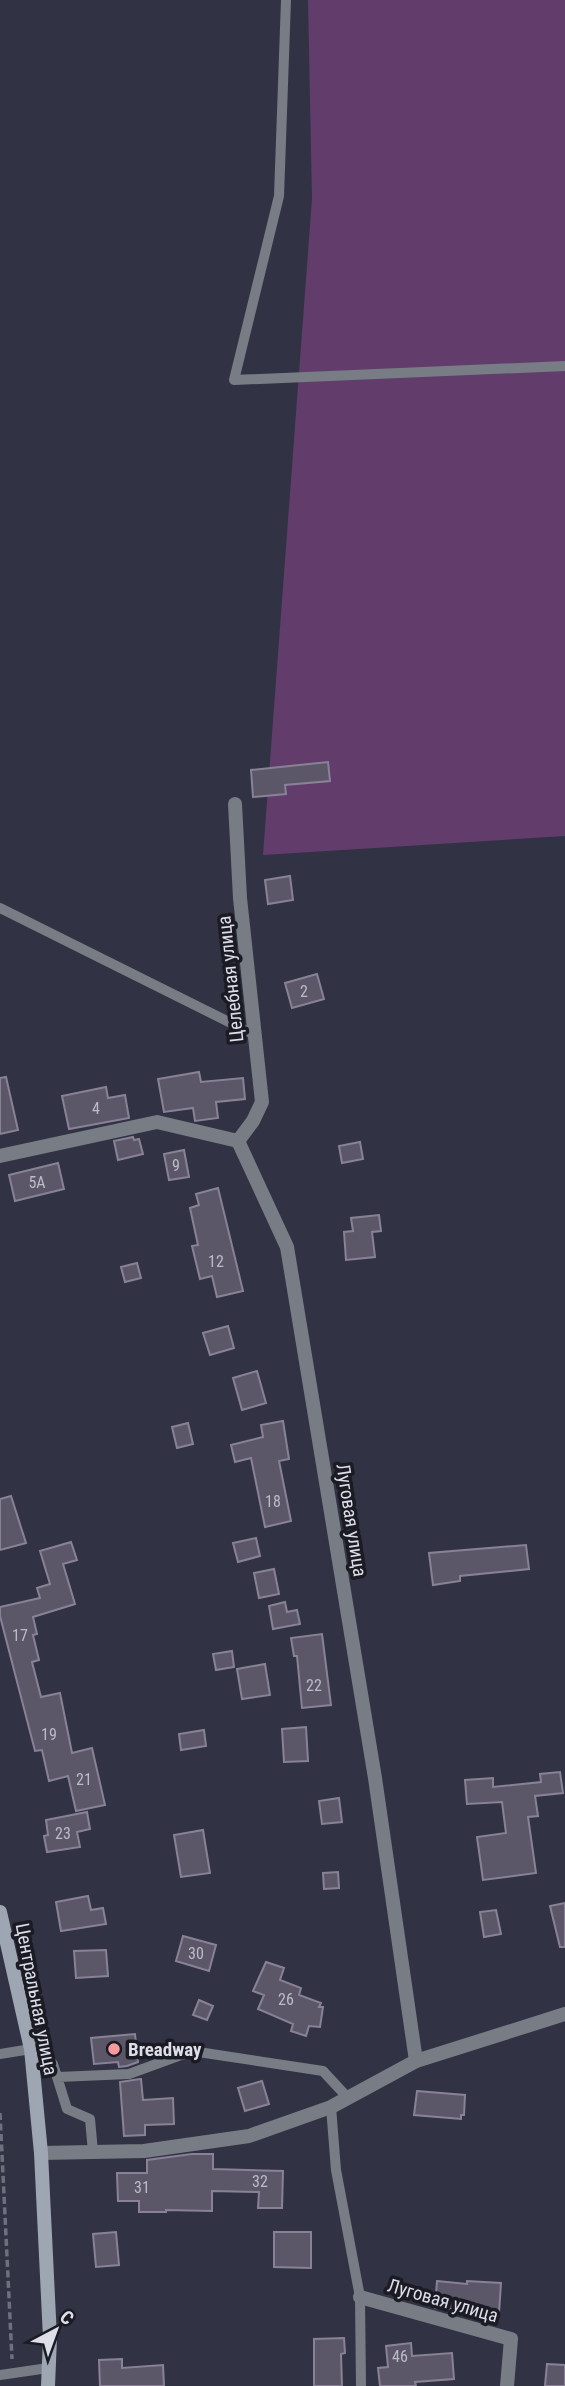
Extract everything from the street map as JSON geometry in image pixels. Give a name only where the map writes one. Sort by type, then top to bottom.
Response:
[{"type":"main road","name":"Центральная улица","points":[[0,1912],[31,2049],[41,2153],[50,2338],[48,2386]]},
{"type":"street","name":"Целебная улица","points":[[235,804],[240,898],[262,1102],[253,1121],[238,1141]]},
{"type":"street","points":[[0,1156],[157,1122],[238,1141]]},
{"type":"street","name":"Луговая улица","points":[[238,1141],[287,1247],[375,1778],[416,2061]]},
{"type":"street","points":[[41,2153],[144,2151],[249,2136],[331,2107],[416,2061],[565,2014]]},
{"type":"street","name":"Луговая улица","points":[[360,2297],[510,2339],[507,2386]]},
{"type":"lane","points":[[286,0],[279,196],[234,380],[565,366]]},
{"type":"lane","points":[[0,908],[255,1035]]},
{"type":"lane","points":[[0,2054],[31,2049],[54,2064],[67,2109],[90,2119],[93,2152]]},
{"type":"lane","points":[[58,2077],[129,2074],[192,2051],[323,2071],[348,2098]]},
{"type":"lane","points":[[331,2107],[336,2169],[360,2297],[361,2386]]},
{"type":"lane","points":[[0,2375],[48,2368]]},
{"type":"path","points":[[0,2113],[13,2373]]},
{"type":"shaded area","points":[[308,0],[565,0],[565,836],[263,855],[312,199]]},
{"type":"building","points":[[328,762],[330,781],[285,785],[286,794],[253,797],[251,770]]},
{"type":"building","points":[[290,876],[293,900],[268,904],[265,880]]},
{"type":"building","points":[[317,974],[324,999],[292,1008],[285,983]]},
{"type":"building","points":[[199,1072],[201,1082],[243,1078],[245,1099],[216,1102],[218,1118],[195,1121],[193,1108],[164,1112],[158,1079]]},
{"type":"building","points":[[6,1077],[18,1130],[0,1134],[0,1078]]},
{"type":"building","points":[[106,1087],[108,1098],[125,1095],[129,1118],[69,1129],[62,1096]]},
{"type":"building","points":[[133,1137],[134,1140],[139,1139],[143,1154],[118,1160],[114,1141]]},
{"type":"building","points":[[360,1142],[363,1159],[342,1163],[339,1146]]},
{"type":"building","points":[[184,1150],[189,1177],[169,1180],[164,1154]]},
{"type":"building","points":[[58,1163],[64,1189],[15,1201],[9,1175]]},
{"type":"building","points":[[218,1188],[243,1291],[217,1297],[212,1276],[200,1279],[192,1246],[198,1245],[190,1208],[199,1205],[196,1194]]},
{"type":"building","points":[[379,1215],[381,1231],[372,1232],[375,1257],[346,1260],[344,1232],[353,1231],[351,1218]]},
{"type":"building","points":[[137,1263],[141,1278],[125,1282],[121,1267]]},
{"type":"building","points":[[228,1326],[234,1348],[210,1355],[203,1333]]},
{"type":"building","points":[[257,1371],[266,1403],[242,1410],[233,1378]]},
{"type":"building","points":[[283,1421],[289,1459],[279,1461],[291,1521],[265,1527],[251,1458],[235,1462],[231,1445],[263,1437],[261,1425]]},
{"type":"building","points":[[188,1423],[193,1444],[177,1448],[172,1427]]},
{"type":"building","points":[[11,1496],[26,1543],[0,1550],[0,1499]]},
{"type":"building","points":[[256,1538],[260,1556],[238,1562],[233,1543]]},
{"type":"building","points":[[71,1542],[77,1560],[63,1564],[75,1604],[33,1617],[37,1634],[33,1635],[39,1660],[32,1662],[41,1697],[60,1693],[72,1753],[92,1748],[105,1805],[76,1811],[68,1776],[49,1781],[42,1750],[35,1751],[0,1616],[0,1607],[40,1598],[37,1588],[50,1584],[40,1551]]},
{"type":"building","points":[[526,1545],[529,1569],[460,1576],[460,1581],[433,1585],[429,1553]]},
{"type":"building","points":[[274,1569],[279,1594],[259,1598],[254,1573]]},
{"type":"building","points":[[285,1602],[287,1612],[297,1610],[300,1624],[273,1629],[269,1606]]},
{"type":"building","points":[[322,1634],[331,1705],[302,1708],[297,1656],[294,1656],[291,1638]]},
{"type":"building","points":[[232,1651],[234,1667],[216,1670],[213,1654]]},
{"type":"building","points":[[265,1664],[270,1695],[242,1699],[237,1669]]},
{"type":"building","points":[[306,1727],[308,1761],[284,1762],[282,1729]]},
{"type":"building","points":[[204,1730],[206,1746],[181,1750],[179,1734]]},
{"type":"building","points":[[560,1772],[563,1793],[535,1796],[538,1816],[528,1817],[536,1873],[483,1880],[477,1837],[506,1833],[502,1802],[467,1804],[465,1780],[493,1778],[493,1787],[541,1782],[540,1774]]},
{"type":"building","points":[[339,1798],[342,1822],[322,1824],[319,1801]]},
{"type":"building","points":[[87,1812],[90,1829],[77,1832],[80,1847],[47,1852],[44,1836],[48,1835],[46,1820]]},
{"type":"building","points":[[203,1830],[210,1873],[181,1877],[174,1835]]},
{"type":"building","points":[[338,1872],[339,1888],[324,1889],[323,1873]]},
{"type":"building","points":[[88,1896],[91,1910],[103,1908],[106,1924],[61,1931],[56,1902]]},
{"type":"building","points":[[565,1903],[565,1947],[560,1947],[550,1906]]},
{"type":"building","points":[[496,1910],[501,1934],[484,1937],[480,1912]]},
{"type":"building","points":[[183,1936],[216,1945],[209,1971],[176,1961]]},
{"type":"building","points":[[106,1950],[108,1976],[76,1978],[74,1951]]},
{"type":"building","points":[[266,1962],[284,1968],[280,1980],[301,1988],[299,1995],[321,2003],[319,2007],[323,2007],[320,2027],[309,2026],[306,2036],[291,2031],[293,2024],[258,2009],[264,1995],[253,1991]]},
{"type":"building","points":[[199,2000],[213,2006],[207,2020],[193,2015]]},
{"type":"building","name":"Breadway","points":[[135,2034],[138,2062],[119,2067],[118,2062],[94,2064],[91,2038]]},
{"type":"building","points":[[141,2079],[143,2100],[173,2098],[174,2124],[145,2125],[145,2135],[124,2136],[120,2082]]},
{"type":"building","points":[[262,2081],[269,2104],[245,2111],[238,2088]]},
{"type":"building","points":[[417,2091],[465,2095],[464,2115],[461,2115],[461,2119],[414,2115]]},
{"type":"building","points":[[213,2154],[213,2169],[283,2171],[282,2208],[258,2208],[259,2192],[212,2191],[212,2211],[139,2212],[139,2201],[118,2201],[117,2173],[147,2173],[147,2160]]},
{"type":"building","points":[[116,2232],[119,2265],[96,2267],[93,2234]]},
{"type":"building","points":[[274,2232],[311,2232],[311,2268],[274,2267]]},
{"type":"building","points":[[437,2281],[501,2283],[499,2313],[435,2308]]},
{"type":"building","points":[[344,2338],[345,2353],[341,2354],[342,2386],[314,2386],[314,2339]]},
{"type":"building","points":[[411,2343],[412,2356],[452,2353],[454,2379],[415,2382],[416,2386],[380,2386],[378,2368],[388,2367],[386,2346]]},
{"type":"building","points":[[122,2359],[122,2368],[163,2365],[164,2386],[100,2386],[99,2360]]},
{"type":"building","points":[[547,2364],[565,2365],[565,2386],[545,2386]]},
{"type":"place","name":"Breadway","points":[[114,2049]]}]
